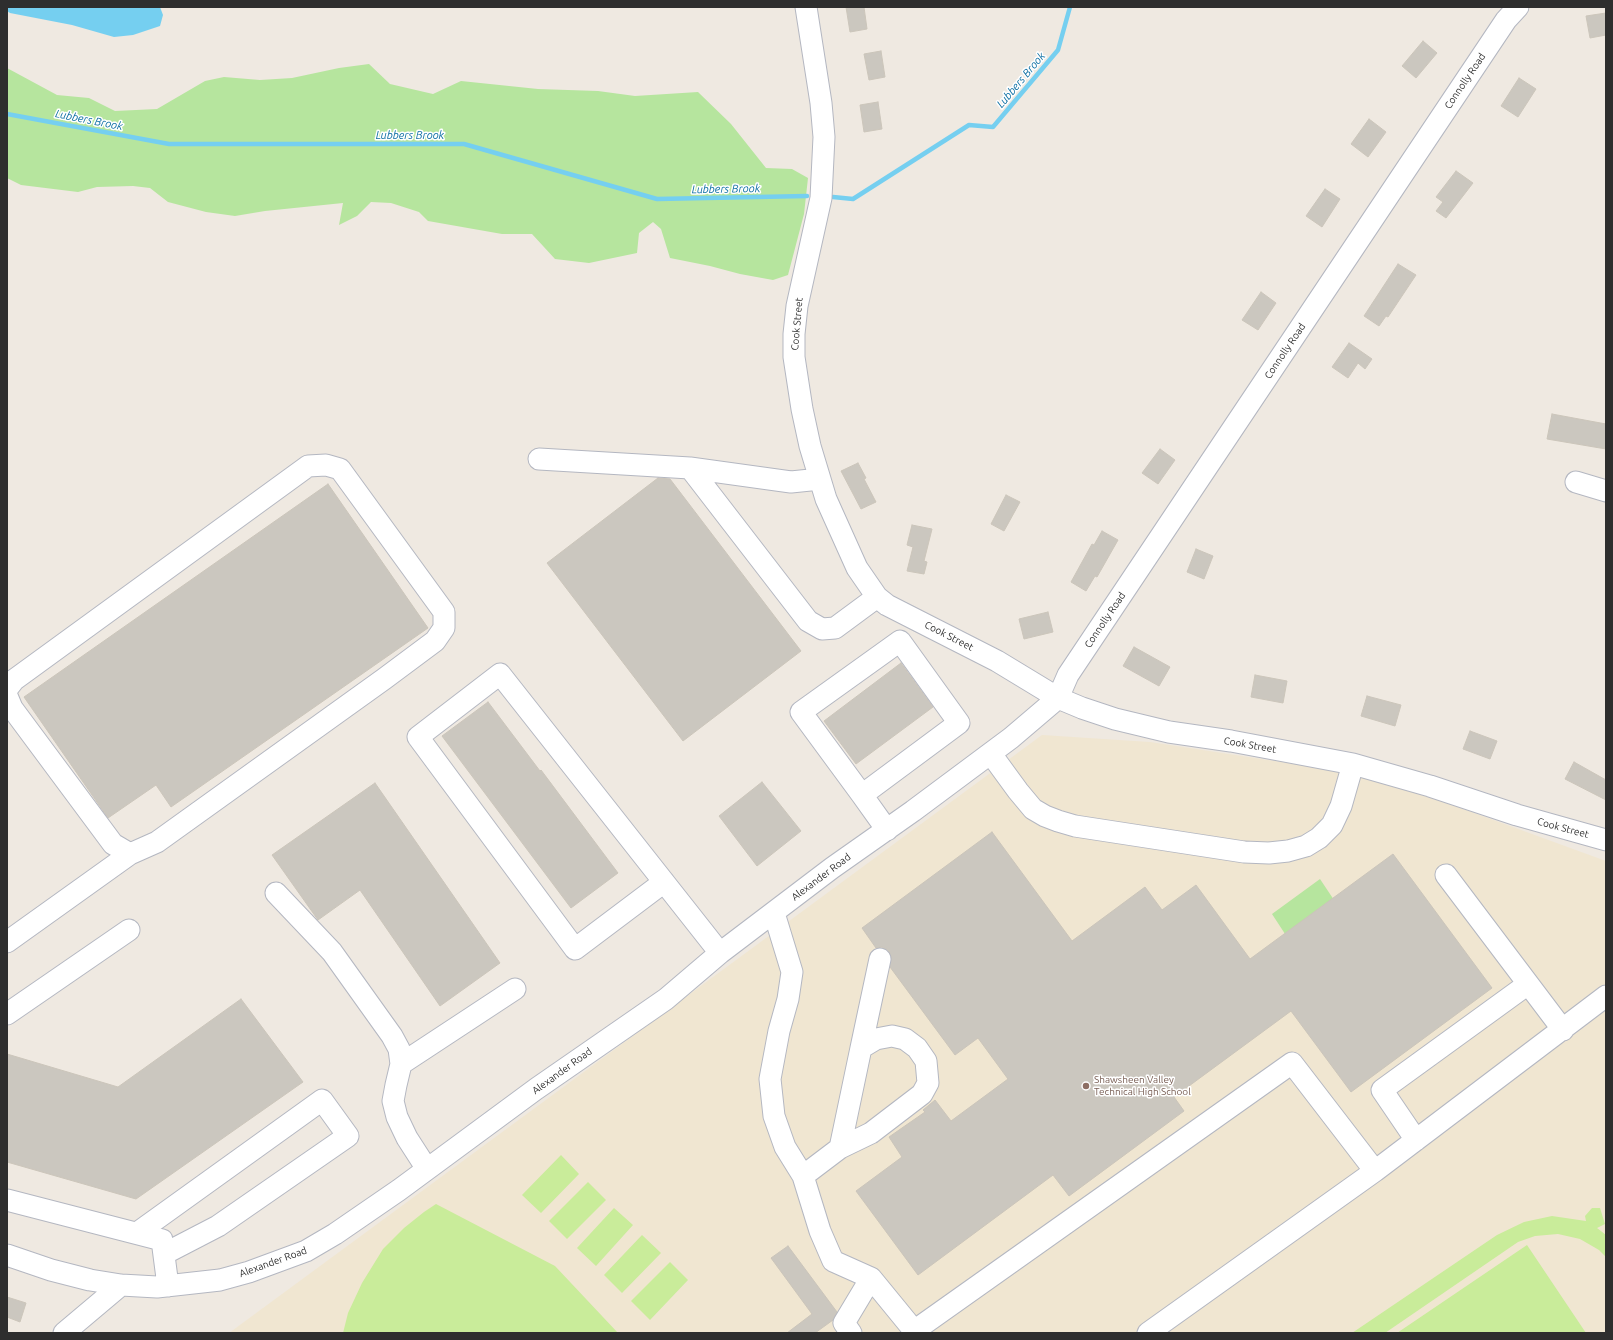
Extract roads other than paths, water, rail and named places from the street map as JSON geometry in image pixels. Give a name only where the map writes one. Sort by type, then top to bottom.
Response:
[{"type":"street","name":"Cook Street","points":[[806,7],[824,137],[822,198],[796,306],[794,357],[802,409],[810,446],[826,499],[851,557],[877,597],[887,605],[997,660],[1058,698],[1082,708],[1122,721],[1169,732],[1231,741],[1352,764],[1430,786],[1517,816],[1606,840]]},
{"type":"street","name":"Connolly Road","points":[[1058,698],[1068,675],[1506,20],[1518,7]]},
{"type":"street","points":[[539,460],[690,468],[790,482],[820,479]]},
{"type":"street","points":[[7,689],[14,680],[308,466],[326,464],[340,470],[444,612],[444,628],[435,641],[157,842],[130,854],[7,942]]},
{"type":"street","points":[[690,468],[808,621],[822,629],[835,628],[877,597]]},
{"type":"street","points":[[1576,482],[1606,491]]},
{"type":"street","points":[[862,795],[959,723],[900,641],[801,712],[887,830]]},
{"type":"street","points":[[664,882],[575,949],[418,738],[500,674],[720,953]]},
{"type":"street","points":[[7,696],[12,708],[113,844],[130,854]]},
{"type":"street","name":"Alexander Road","points":[[7,1255],[51,1270],[90,1280],[121,1286],[157,1287],[228,1278],[264,1267],[306,1251],[335,1234],[536,1089],[666,999],[720,953],[832,868],[991,754],[1058,698]]},
{"type":"street","points":[[991,754],[1033,809],[1058,821],[1075,826],[1244,852],[1269,853],[1288,851],[1306,846],[1319,838],[1332,825],[1341,806],[1352,764]]},
{"type":"street","points":[[1446,875],[1563,1030]]},
{"type":"street","points":[[276,893],[332,952],[392,1036],[399,1050],[402,1064],[396,1085],[394,1101],[397,1117],[407,1138],[427,1169]]},
{"type":"street","points":[[774,913],[792,972],[788,999],[779,1031],[770,1079],[774,1116],[785,1147],[803,1176],[820,1231],[833,1261],[871,1278],[915,1332],[1292,1063],[1375,1171]]},
{"type":"street","points":[[7,1014],[129,930]]},
{"type":"street","points":[[840,1148],[880,959]]},
{"type":"street","points":[[1416,1140],[1382,1090],[1528,984]]},
{"type":"street","points":[[402,1064],[515,989]]},
{"type":"street","points":[[1148,1333],[1375,1171],[1606,996]]},
{"type":"street","points":[[803,1176],[840,1148],[871,1133],[922,1094],[928,1083],[926,1061],[917,1048],[905,1039],[892,1036],[876,1039],[861,1048]]},
{"type":"street","points":[[137,1233],[322,1100],[348,1136],[218,1226],[164,1254]]},
{"type":"street","points":[[7,1200],[162,1240],[168,1286]]},
{"type":"street","points":[[851,1333],[844,1323],[871,1278]]},
{"type":"street","points":[[64,1333],[121,1286]]},
{"type":"water","points":[[7,7],[160,7],[163,15],[160,26],[133,35],[114,37],[72,25],[10,13],[7,11]]},
{"type":"waterway","name":"Lubbers Brook","points":[[833,197],[853,199],[969,125],[993,127],[1058,50],[1070,7]]},
{"type":"waterway","name":"Lubbers Brook","points":[[7,114],[169,144],[464,144],[657,199],[807,196]]},
{"type":"place","name":"Shawsheen Valley Technical High School","points":[[1086,1086]]}]
